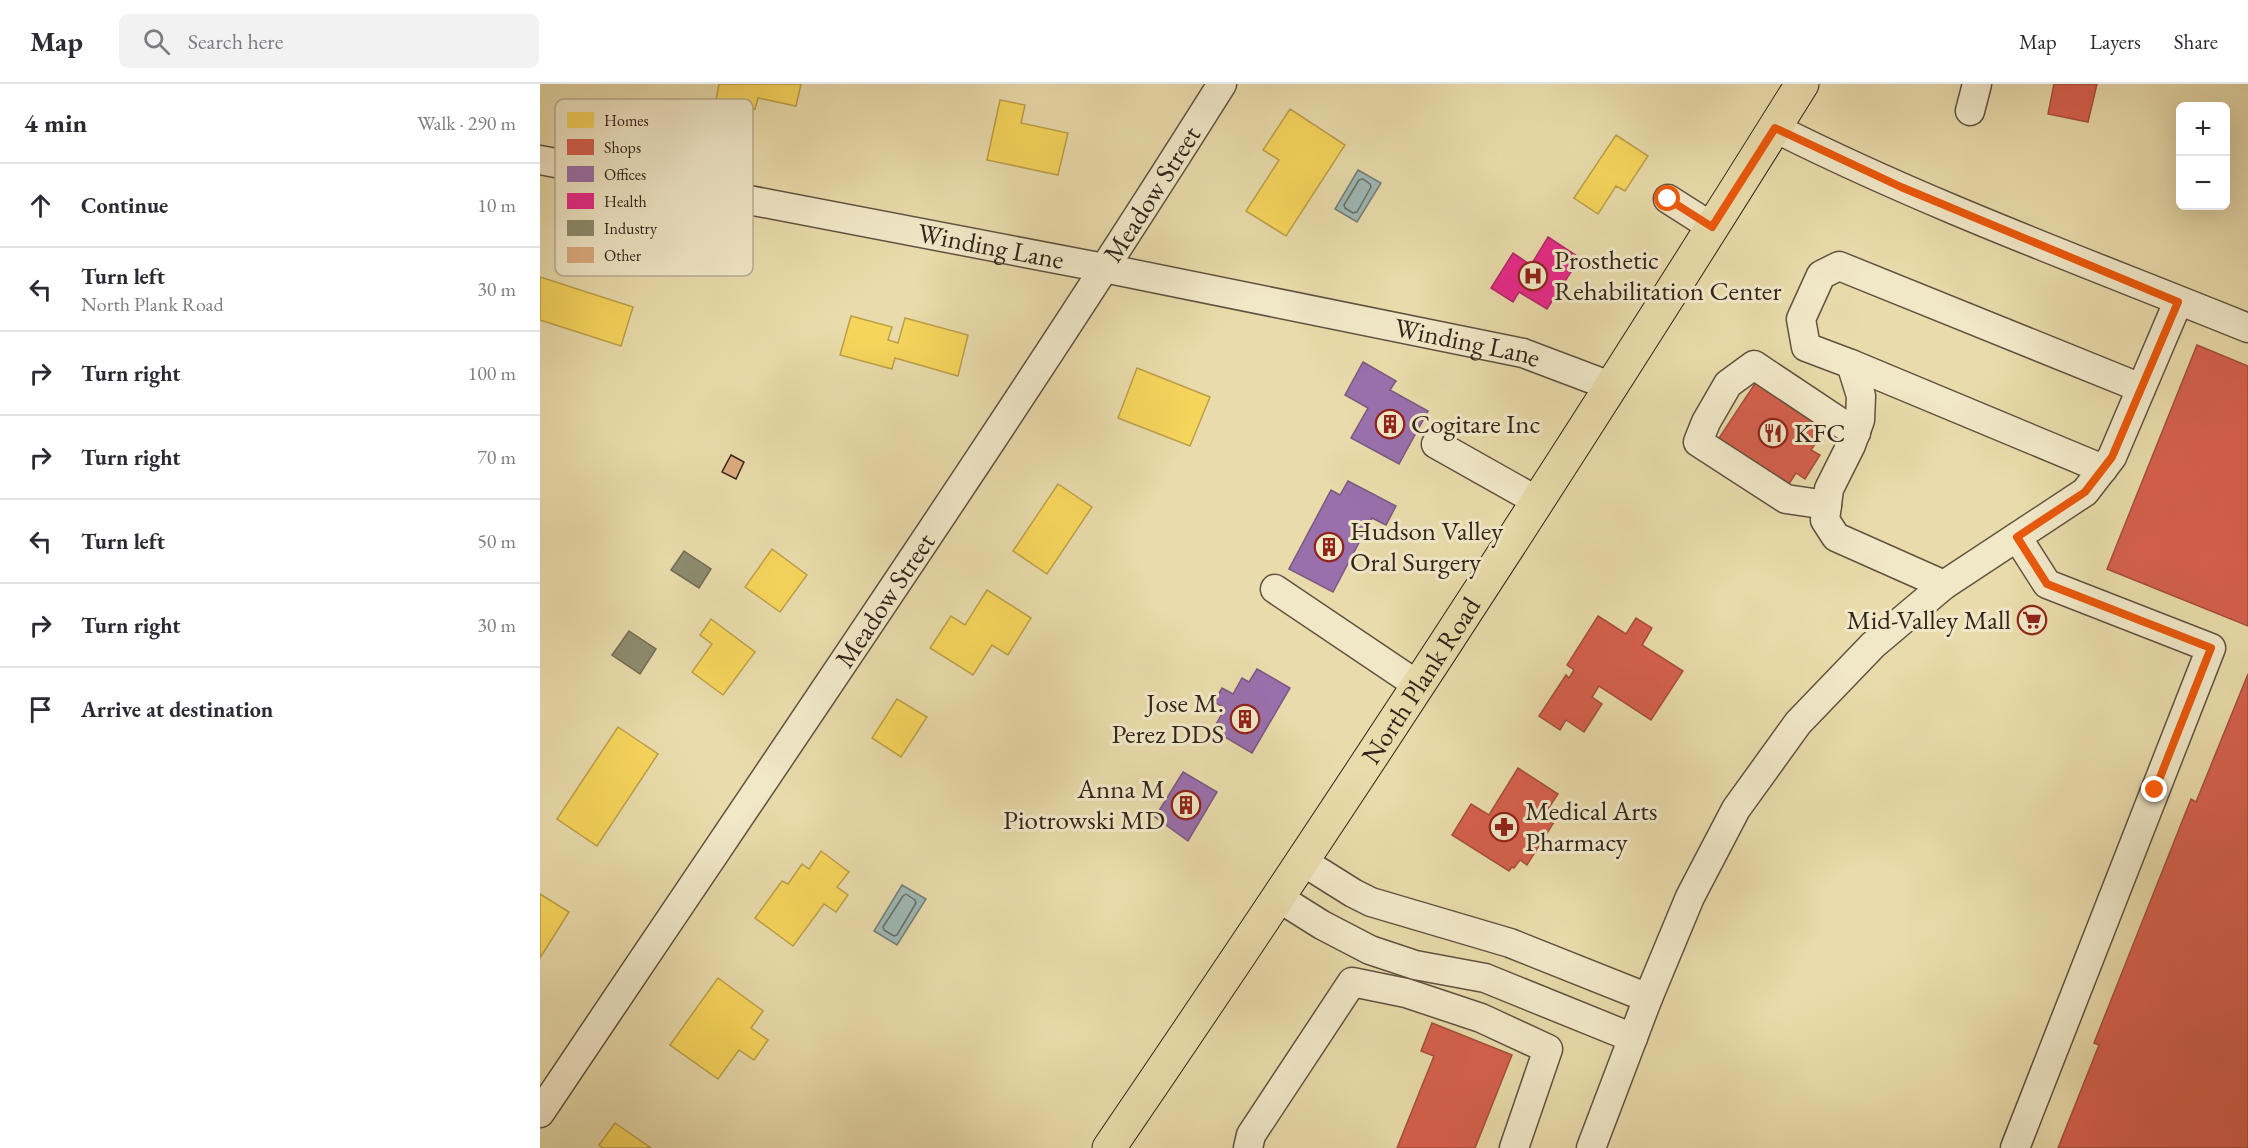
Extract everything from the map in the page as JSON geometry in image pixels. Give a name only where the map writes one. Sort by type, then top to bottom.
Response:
[{"type":"main road","name":"North Plank Road","points":[[1109,1148],[1279,898],[1539,502],[1802,84]]},
{"type":"street","name":"Meadow Street","points":[[540,1113],[1104,268],[1222,84]]},
{"type":"street","points":[[1775,128],[1901,187],[2178,302],[2248,328]]},
{"type":"street","name":"Winding Lane","points":[[540,160],[555,163]]},
{"type":"street","points":[[1668,199],[1712,227]]},
{"type":"street","name":"Winding Lane","points":[[753,201],[1104,268],[1523,353],[1613,387]]},
{"type":"street","points":[[2103,469],[1806,347],[1801,319],[1821,275],[1839,266],[2141,388]]},
{"type":"street","points":[[1591,1148],[1648,998],[1690,897],[1736,809],[1798,723],[1873,645],[1944,585],[2085,492],[2112,457],[2178,302]]},
{"type":"street","points":[[1851,364],[1861,396],[1860,420],[1830,489],[1826,520],[1836,537],[1944,585]]},
{"type":"street","points":[[1827,505],[1786,499],[1698,442],[1728,384],[1754,365],[1856,433]]},
{"type":"street","points":[[1436,444],[1539,502]]},
{"type":"street","points":[[2015,1148],[2211,648],[2047,584],[2017,537]]},
{"type":"street","points":[[1275,589],[1419,686]]},
{"type":"street","points":[[1302,861],[1371,902],[1510,943],[1648,998]]},
{"type":"street","points":[[1279,898],[1322,925],[1370,950],[1415,964],[1485,978],[1633,1038]]},
{"type":"street","points":[[1248,1148],[1251,1136],[1352,982],[1406,993],[1480,1018],[1548,1049],[1514,1148]]},
{"type":"water","points":[[1358,170],[1381,183],[1357,222],[1335,209]]},
{"type":"water","points":[[902,885],[926,899],[897,945],[874,931]]},
{"type":"building: Homes","points":[[719,84],[801,84],[796,106],[758,98],[755,109],[753,109],[753,99],[716,99]]},
{"type":"building: Homes","points":[[1000,100],[1025,105],[1021,123],[1068,133],[1058,175],[987,160]]},
{"type":"building: Homes","points":[[1290,109],[1345,145],[1286,236],[1246,211],[1279,160],[1263,150]]},
{"type":"building: Homes","points":[[1616,135],[1648,156],[1625,191],[1616,186],[1598,214],[1574,198]]},
{"type":"building: Homes","points":[[540,277],[633,307],[621,346],[540,320]]},
{"type":"building: Homes","points":[[851,316],[892,327],[888,340],[898,343],[905,318],[968,335],[958,376],[895,358],[892,369],[840,355]]},
{"type":"building: Homes","points":[[1137,368],[1210,397],[1190,446],[1118,418]]},
{"type":"building: Homes","points":[[1058,484],[1092,507],[1047,574],[1013,551]]},
{"type":"building: Homes","points":[[772,549],[807,575],[780,612],[745,587]]},
{"type":"building: Homes","points":[[987,590],[1031,618],[1008,655],[992,645],[973,675],[930,648],[951,616],[965,625]]},
{"type":"building: Homes","points":[[711,619],[755,652],[723,695],[692,672],[712,644],[700,635]]},
{"type":"building: Homes","points":[[897,699],[927,717],[901,757],[872,738]]},
{"type":"building: Homes","points":[[618,727],[658,754],[597,846],[557,819]]},
{"type":"building: Homes","points":[[821,851],[849,872],[837,887],[848,895],[836,912],[824,904],[793,946],[755,918],[782,881],[788,884],[802,864],[809,869]]},
{"type":"building: Homes","points":[[540,894],[569,912],[540,958]]},
{"type":"building: Homes","points":[[718,978],[763,1011],[751,1028],[768,1040],[754,1060],[739,1050],[718,1079],[670,1045]]},
{"type":"building: Homes","points":[[615,1123],[651,1148],[603,1148],[599,1145]]},
{"type":"building: Shops","points":[[2054,84],[2097,84],[2088,122],[2048,114]]},
{"type":"building: Shops","points":[[2197,345],[2248,366],[2248,626],[2107,569]]},
{"type":"building: Shops","name":"KFC","points":[[1758,379],[1828,425],[1811,450],[1820,455],[1805,479],[1796,473],[1787,487],[1717,441]]},
{"type":"building: Shops","points":[[1598,616],[1626,634],[1636,618],[1652,628],[1642,645],[1683,671],[1651,720],[1599,686],[1592,697],[1602,704],[1584,732],[1566,720],[1560,730],[1539,716],[1566,675],[1569,678],[1574,670],[1567,665]]},
{"type":"building: Shops","points":[[2248,674],[2248,1148],[2058,1148],[2099,1045],[2094,1043],[2191,799],[2196,802]]},
{"type":"building: Shops","name":"Medical Arts Pharmacy","points":[[1518,768],[1558,794],[1546,812],[1556,819],[1527,865],[1520,860],[1509,871],[1452,835],[1471,804],[1489,815]]},
{"type":"building: Shops","points":[[1432,1023],[1512,1055],[1475,1148],[1397,1148],[1434,1056],[1421,1051]]},
{"type":"building: Offices","name":"Cogitare Inc","points":[[1363,362],[1396,381],[1390,390],[1428,411],[1399,464],[1351,438],[1368,408],[1345,395]]},
{"type":"building: Offices","name":"Hudson Valley Oral Surgery","points":[[1348,481],[1396,506],[1386,525],[1372,518],[1333,592],[1289,569],[1331,490],[1340,495]]},
{"type":"building: Offices","name":"Jose M. Perez DDS","points":[[1257,669],[1290,688],[1252,753],[1213,730],[1225,708],[1214,702],[1222,688],[1233,694],[1242,678],[1249,682]]},
{"type":"building: Offices","name":"Anna M Piotrowski MD","points":[[1183,772],[1217,792],[1188,841],[1155,817]]},
{"type":"building: Health","name":"Prosthetic Rehabilitation Center","points":[[1548,237],[1580,258],[1547,309],[1519,292],[1513,302],[1491,288],[1513,253],[1531,265]]},
{"type":"building: Industry","points":[[684,551],[711,569],[699,588],[671,570]]},
{"type":"building: Industry","points":[[629,631],[656,649],[640,674],[612,655]]},
{"type":"building: Other","points":[[731,455],[744,462],[736,479],[722,472]]},
{"type":"place","name":"Prosthetic Rehabilitation Center","points":[[1533,276]]},
{"type":"place","name":"Cogitare Inc","points":[[1390,424]]},
{"type":"place","name":"KFC","points":[[1773,433]]},
{"type":"place","name":"Hudson Valley Oral Surgery","points":[[1329,547]]},
{"type":"place","name":"Mid-Valley Mall","points":[[2032,620]]},
{"type":"place","name":"Jose M. Perez DDS","points":[[1245,719]]},
{"type":"place","name":"Anna M Piotrowski MD","points":[[1186,805]]},
{"type":"place","name":"Medical Arts Pharmacy","points":[[1504,827]]},
{"type":"route","points":[[1668,199],[1712,227],[1775,128],[1901,187],[2178,302],[2112,457],[2085,492],[2017,537],[2047,584],[2211,648],[2155,790]]}]
